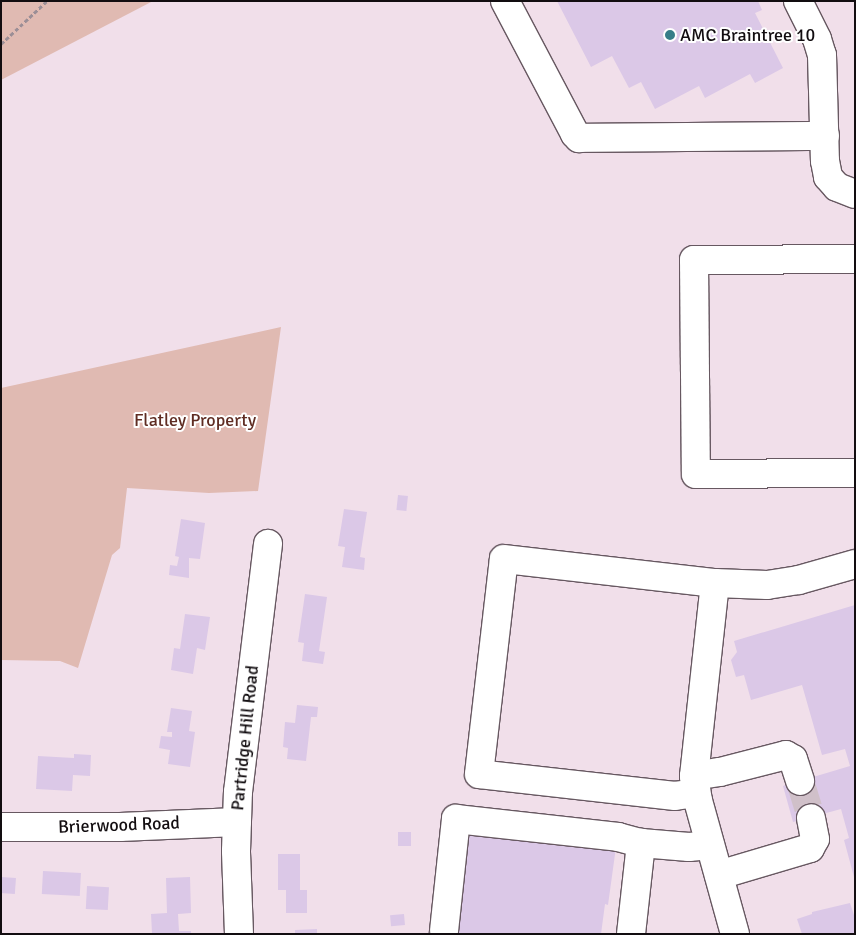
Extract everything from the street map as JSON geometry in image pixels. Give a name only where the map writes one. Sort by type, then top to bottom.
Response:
[{"type":"street","points":[[505,1],[575,134],[582,140],[825,136]]},
{"type":"street","points":[[798,1],[817,39],[822,55],[825,161],[828,177],[837,187],[855,194]]},
{"type":"street","points":[[855,259],[694,260],[694,286],[696,474],[855,472]]},
{"type":"street","name":"Partridge Hill Road","points":[[239,934],[237,822],[241,754],[268,544]]},
{"type":"street","points":[[800,781],[793,759],[786,755],[720,772],[675,796],[479,774],[504,559],[715,583],[767,585],[800,580],[855,564]]},
{"type":"street","points":[[715,583],[695,784],[735,934]]},
{"type":"street","points":[[719,875],[810,848],[815,839],[811,818]]},
{"type":"street","points":[[444,931],[456,819],[618,837],[642,843],[689,847],[710,845]]},
{"type":"street","name":"Brierwood Road","points":[[1,827],[120,828],[237,822]]},
{"type":"street","points":[[631,934],[642,843]]},
{"type":"path","points":[[1,44],[47,1]]},
{"type":"green space","points":[[1,1],[153,1],[1,80]]},
{"type":"green space","name":"Flatley Property","points":[[281,327],[258,491],[209,493],[127,488],[120,548],[112,555],[78,668],[60,661],[1,660],[1,388]]},
{"type":"building","name":"AMC Braintree 10","points":[[557,1],[758,1],[762,10],[755,13],[783,68],[755,83],[750,74],[705,98],[699,86],[655,109],[641,82],[629,88],[612,56],[591,67]]},
{"type":"building","points":[[398,495],[408,496],[406,511],[396,510]]},
{"type":"building","points":[[344,509],[367,512],[360,557],[365,558],[364,570],[342,567],[345,547],[338,546]]},
{"type":"building","points":[[181,519],[205,523],[200,559],[189,558],[189,578],[169,575],[170,565],[177,566],[179,557],[175,556]]},
{"type":"building","points":[[305,594],[327,597],[319,651],[325,652],[323,664],[302,661],[304,643],[298,642]]},
{"type":"building","points":[[855,605],[854,877],[844,840],[849,838],[841,809],[793,822],[783,786],[850,766],[845,749],[822,755],[802,685],[751,700],[744,675],[736,677],[731,660],[737,652],[734,641]]},
{"type":"building","points":[[185,614],[210,617],[205,650],[197,648],[193,674],[171,670],[174,648],[180,649]]},
{"type":"building","points":[[297,705],[318,707],[317,717],[311,717],[306,761],[287,759],[288,748],[283,747],[285,722],[295,723]]},
{"type":"building","points":[[171,708],[192,711],[189,731],[195,732],[190,767],[168,764],[170,750],[159,748],[161,736],[172,737],[172,732],[167,732]]},
{"type":"building","points":[[74,754],[91,755],[90,776],[73,775],[72,791],[36,789],[38,756],[74,758]]},
{"type":"building","points":[[469,830],[616,847],[608,905],[605,904],[601,934],[457,934]]},
{"type":"building","points":[[398,832],[411,832],[411,846],[398,846]]},
{"type":"building","points":[[278,854],[300,854],[300,890],[307,890],[307,913],[286,913],[286,890],[278,890]]},
{"type":"building","points":[[43,871],[81,873],[80,896],[42,894]]},
{"type":"building","points":[[1,877],[16,878],[15,894],[1,893]]},
{"type":"building","points":[[190,877],[191,913],[178,914],[179,931],[191,931],[191,934],[152,933],[151,914],[167,913],[166,878]]},
{"type":"building","points":[[87,886],[109,887],[108,910],[86,909]]},
{"type":"building","points":[[850,903],[855,918],[855,934],[802,934],[797,919],[812,914],[812,912]]},
{"type":"building","points":[[404,914],[405,925],[391,926],[390,915]]},
{"type":"building","points":[[317,929],[317,934],[295,934],[295,930]]},
{"type":"tunnel","points":[[800,781],[811,818]]},
{"type":"place","name":"AMC Braintree 10","points":[[670,35]]}]
